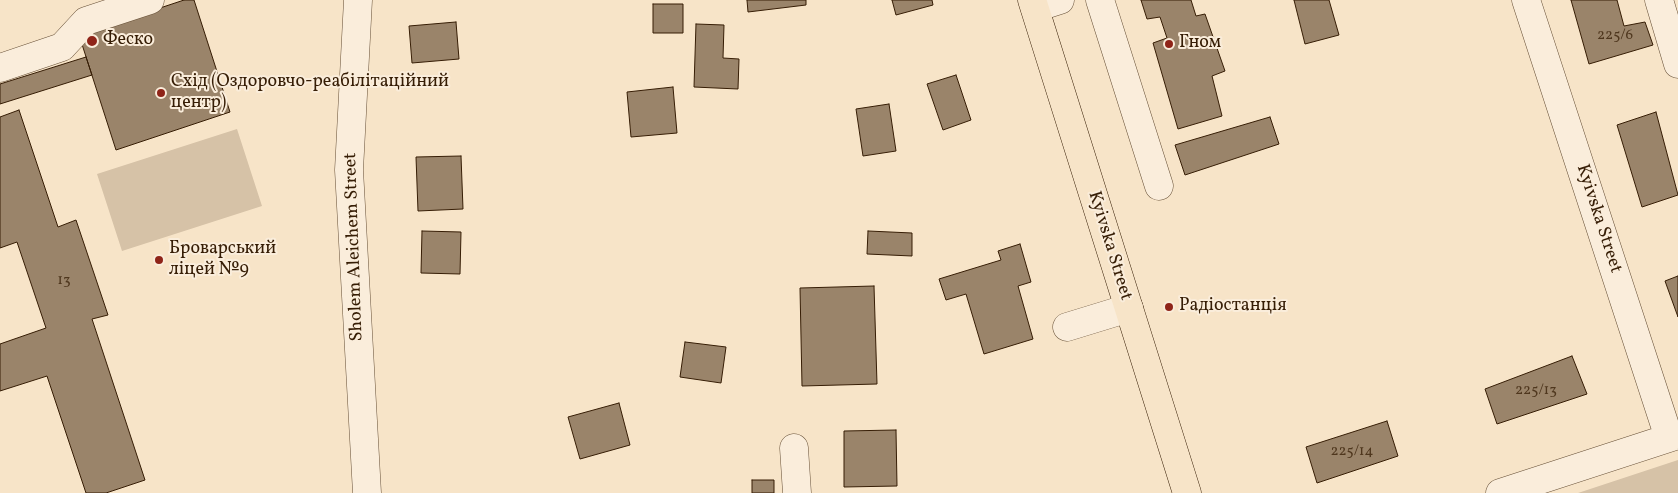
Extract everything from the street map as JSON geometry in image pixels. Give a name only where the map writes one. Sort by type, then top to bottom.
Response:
[{"type":"main road","name":"Kyivska Street","points":[[1033,4],[1187,493]]},
{"type":"street","points":[[0,68],[62,47],[86,21],[150,0]]},
{"type":"street","name":"Sholem Aleichem Street","points":[[358,0],[349,170],[367,493]]},
{"type":"street","points":[[1033,4],[1060,0]]},
{"type":"street","points":[[1100,0],[1159,186]]},
{"type":"street","name":"Kyivska Street","points":[[1526,0],[1674,436]]},
{"type":"street","points":[[1659,0],[1678,64]]},
{"type":"street","points":[[1066,327],[1129,308]]},
{"type":"street","points":[[1500,493],[1674,436]]},
{"type":"street","points":[[794,448],[797,493]]},
{"type":"shaded area","points":[[237,129],[262,206],[122,251],[97,174]]},
{"type":"shaded area","points":[[1678,460],[1678,493],[1578,493]]},
{"type":"building","name":"Схід (Оздоровчо-реабілітаційний центр)","points":[[184,0],[194,0],[230,112],[116,150],[79,35]]},
{"type":"building","points":[[747,0],[806,0],[806,5],[748,12]]},
{"type":"building","points":[[892,0],[932,0],[933,5],[896,15]]},
{"type":"building","points":[[1141,0],[1191,0],[1196,16],[1205,14],[1225,71],[1212,76],[1222,116],[1178,129],[1153,43],[1167,38],[1160,17],[1147,19]]},
{"type":"building","points":[[1294,0],[1329,0],[1339,35],[1305,44]]},
{"type":"building","points":[[1571,0],[1617,0],[1624,26],[1645,22],[1653,45],[1589,64]]},
{"type":"building","points":[[653,4],[683,4],[683,33],[653,33]]},
{"type":"building","points":[[456,22],[459,59],[412,63],[409,26]]},
{"type":"building","points":[[696,24],[724,25],[723,58],[739,59],[738,89],[694,87]]},
{"type":"building","points":[[86,57],[92,75],[0,104],[0,84]]},
{"type":"building","points":[[956,75],[971,120],[943,130],[927,84]]},
{"type":"building","points":[[673,87],[677,133],[631,137],[627,92]]},
{"type":"building","points":[[889,104],[896,151],[863,156],[856,109]]},
{"type":"building","points":[[19,110],[58,227],[76,220],[108,315],[92,319],[145,480],[106,493],[86,493],[47,376],[0,391],[0,344],[46,328],[17,242],[0,248],[0,117]]},
{"type":"building","points":[[1656,112],[1678,195],[1642,207],[1617,125]]},
{"type":"building","points":[[1270,117],[1279,144],[1185,175],[1175,145]]},
{"type":"building","points":[[461,156],[463,209],[418,211],[416,157]]},
{"type":"building","points":[[422,231],[461,232],[460,274],[421,273]]},
{"type":"building","points":[[868,231],[912,233],[912,256],[867,254]]},
{"type":"building","points":[[1020,244],[1031,282],[1018,286],[1033,339],[984,354],[966,294],[946,300],[939,279],[1001,260],[998,251]]},
{"type":"building","points":[[1678,276],[1678,317],[1665,281]]},
{"type":"building","points":[[874,286],[877,384],[802,386],[800,288]]},
{"type":"building","points":[[685,342],[726,347],[721,383],[680,377]]},
{"type":"building","points":[[1572,356],[1587,394],[1497,424],[1485,389]]},
{"type":"building","points":[[619,403],[630,445],[580,459],[568,417]]},
{"type":"building","points":[[1387,421],[1398,456],[1317,483],[1306,447]]},
{"type":"building","points":[[896,430],[897,486],[844,487],[844,431]]},
{"type":"building","points":[[752,480],[774,480],[774,493],[752,493]]},
{"type":"place","name":"Феско","points":[[92,41]]},
{"type":"place","name":"Гном","points":[[1169,44]]},
{"type":"place","name":"Схід (Оздоровчо-реабілітаційний центр)","points":[[161,93]]},
{"type":"place","name":"Броварський ліцей №9","points":[[159,260]]},
{"type":"place","name":"Радіостанція","points":[[1169,307]]}]
